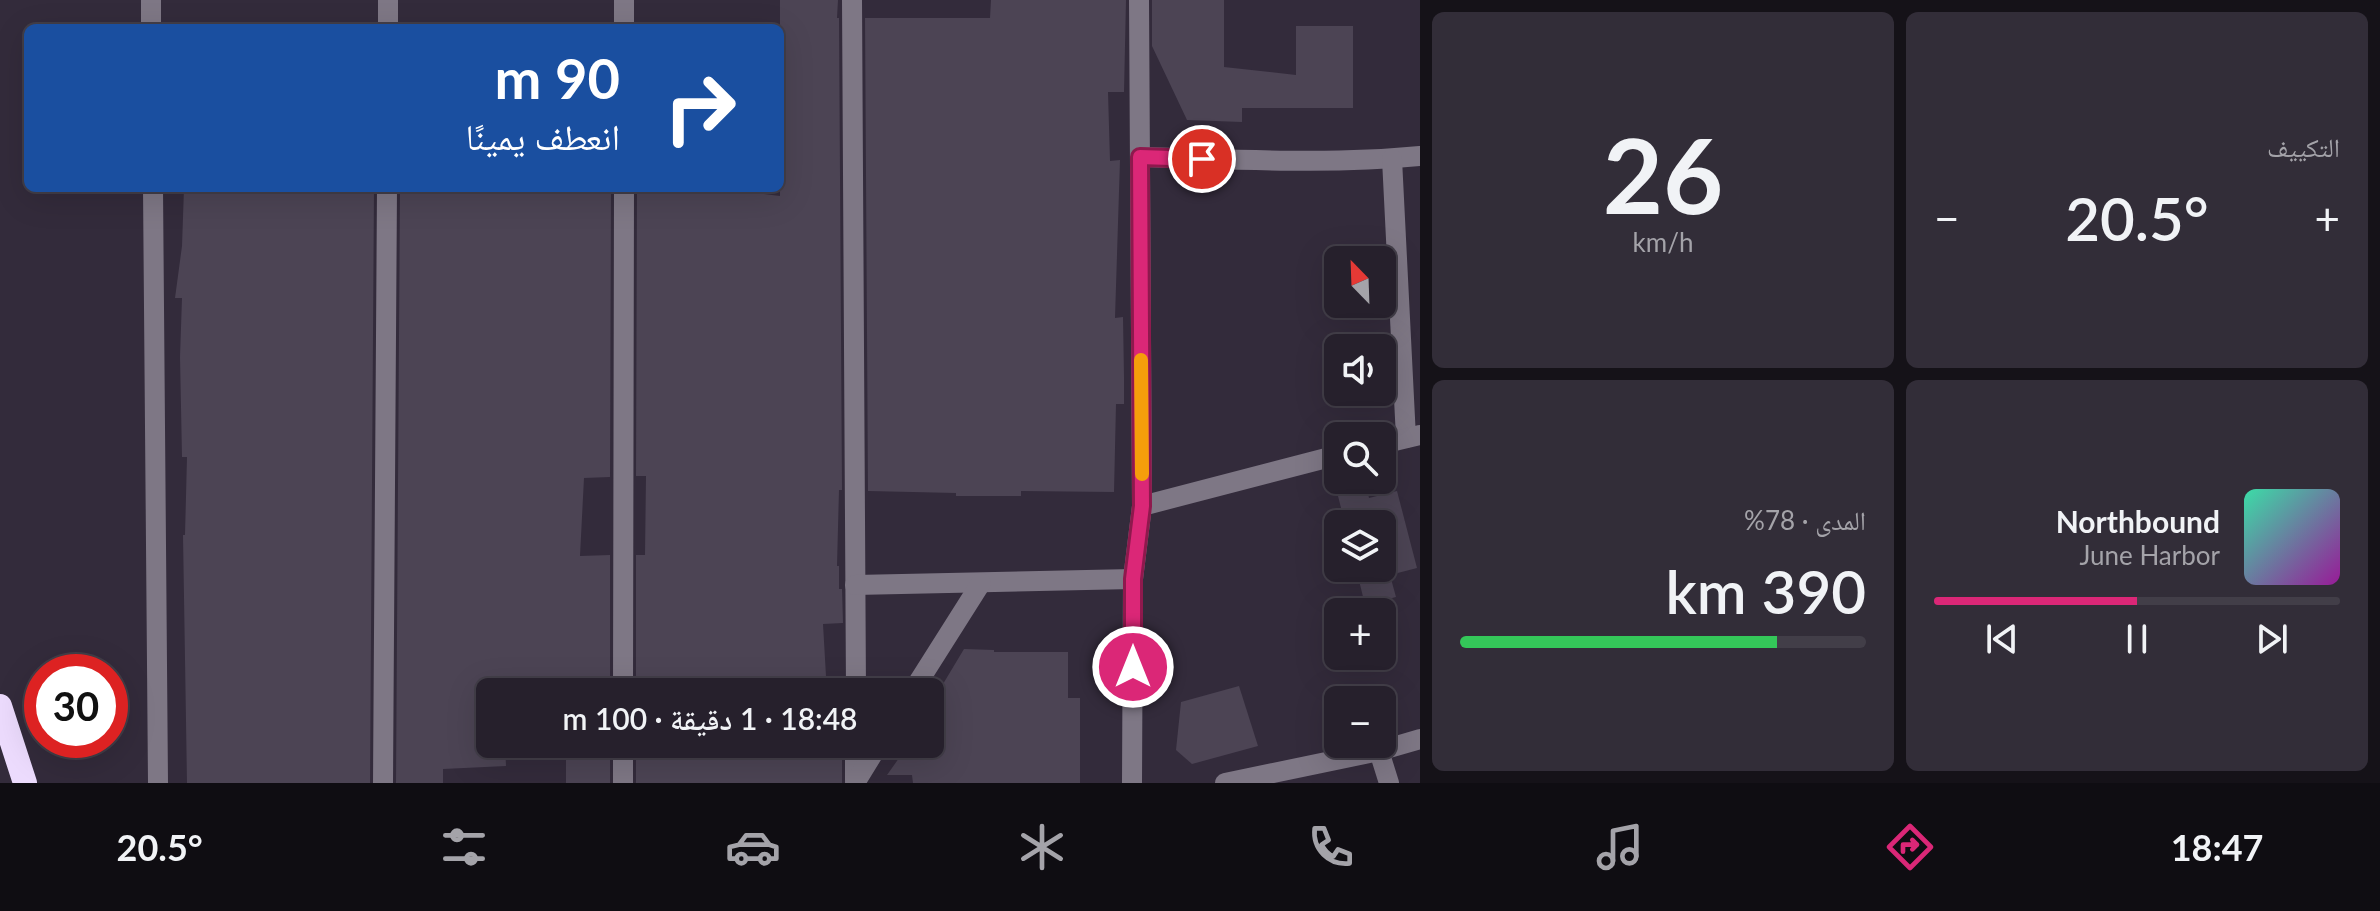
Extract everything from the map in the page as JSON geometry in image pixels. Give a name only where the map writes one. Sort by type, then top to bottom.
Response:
[{"type":"highway","points":[[0,706],[25,783]]},
{"type":"street","points":[[151,0],[151,24]]},
{"type":"street","points":[[388,0],[388,24]]},
{"type":"street","points":[[624,0],[624,24]]},
{"type":"street","points":[[852,0],[856,678]]},
{"type":"street","points":[[1132,783],[1133,579],[1142,506],[1139,0]]},
{"type":"street","points":[[1140,157],[1392,159],[1420,156]]},
{"type":"street","points":[[1392,159],[1413,436]]},
{"type":"street","points":[[153,192],[158,783]]},
{"type":"street","points":[[383,783],[387,192]]},
{"type":"street","points":[[623,678],[624,192]]},
{"type":"street","points":[[1142,506],[1324,459]]},
{"type":"street","points":[[855,585],[1133,579]]},
{"type":"street","points":[[921,678],[981,583]]},
{"type":"street","points":[[1396,746],[1420,739]]},
{"type":"street","points":[[623,758],[623,783]]},
{"type":"street","points":[[855,758],[855,783]]},
{"type":"street","points":[[855,783],[870,758]]},
{"type":"street","points":[[1225,783],[1345,758]]},
{"type":"street","points":[[1381,758],[1389,783]]},
{"type":"building","points":[[780,0],[838,0],[842,490],[839,490],[837,566],[839,589],[842,589],[843,623],[823,624],[826,676],[636,678],[636,555],[645,555],[646,476],[636,476],[637,192],[747,192],[780,196],[780,192],[784,192],[784,24],[780,24]]},
{"type":"building","points":[[991,0],[1126,0],[1124,92],[1108,92],[1110,161],[1120,160],[1115,318],[1123,317],[1124,377],[1124,404],[1116,404],[1114,492],[1021,491],[1021,496],[956,496],[956,493],[868,491],[865,18],[990,18]]},
{"type":"building","points":[[1152,0],[1224,0],[1224,67],[1296,75],[1296,26],[1353,26],[1353,108],[1242,108],[1242,122],[1187,120],[1152,46]]},
{"type":"building","points":[[184,192],[374,192],[370,783],[187,783],[183,535],[187,457],[182,457],[182,298],[175,298],[182,246]]},
{"type":"building","points":[[400,192],[611,192],[610,477],[584,478],[580,556],[610,555],[610,678],[476,678],[476,758],[506,758],[506,766],[443,769],[443,783],[396,783]]},
{"type":"building","points":[[1397,491],[1417,568],[1396,573],[1396,510],[1342,510],[1338,494],[1368,494],[1369,498],[1396,494]]},
{"type":"building","points":[[1359,582],[1392,582],[1396,597],[1363,598]]},
{"type":"building","points":[[964,649],[1068,652],[1068,698],[1080,698],[1080,783],[913,783],[912,775],[887,775],[899,758],[944,758],[944,682]]},
{"type":"building","points":[[1239,686],[1258,746],[1192,764],[1176,750],[1181,702]]},
{"type":"building","points":[[566,758],[610,758],[610,783],[566,783]]},
{"type":"building","points":[[636,758],[842,758],[842,783],[636,783]]},
{"type":"slow traffic","points":[[1141,360],[1142,474]]},
{"type":"route","points":[[1133,667],[1133,579],[1142,506],[1140,157],[1202,159]]}]
